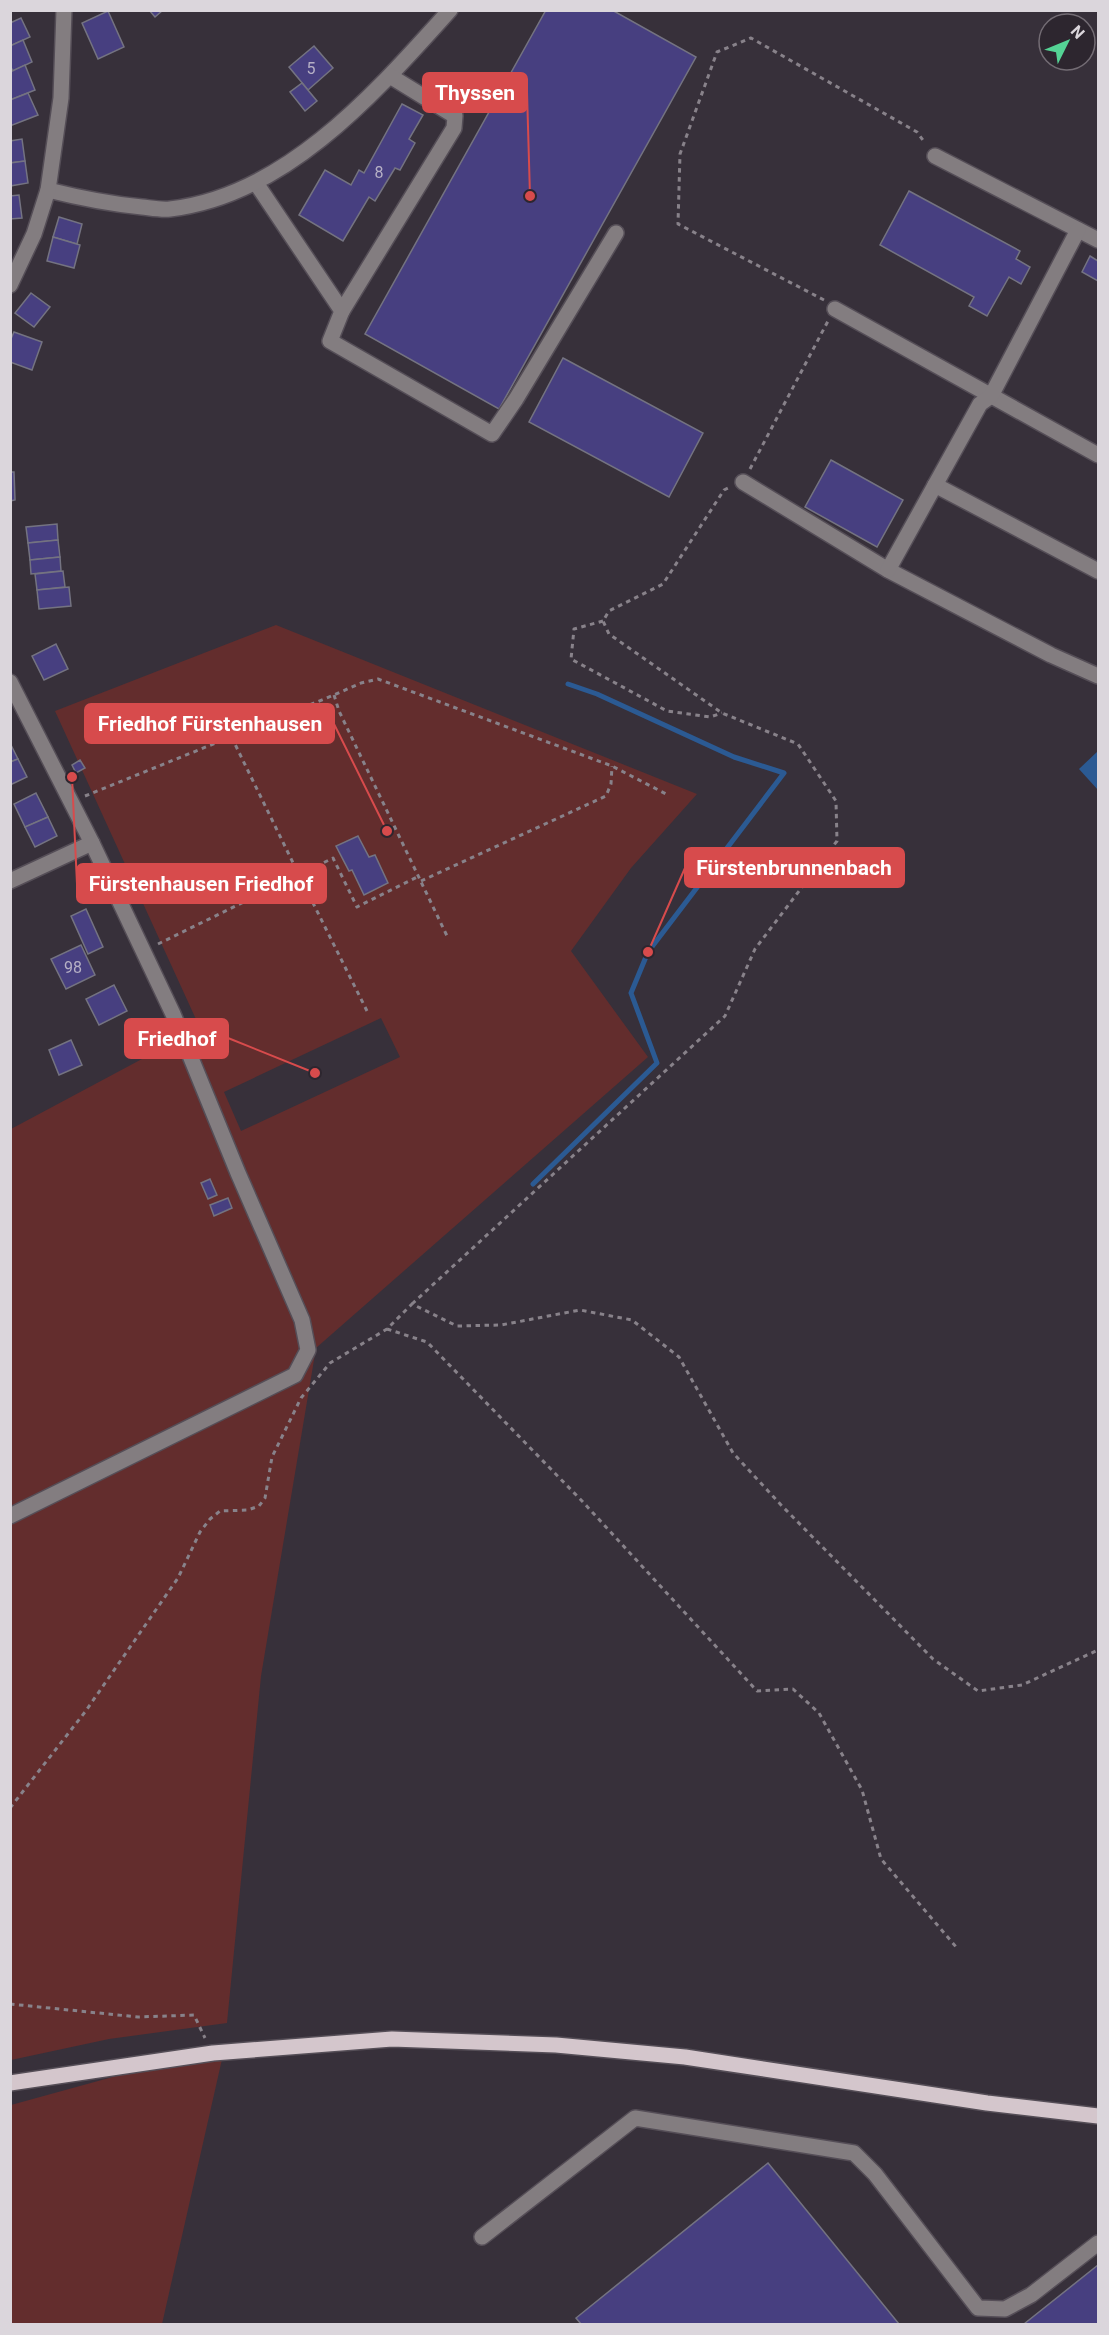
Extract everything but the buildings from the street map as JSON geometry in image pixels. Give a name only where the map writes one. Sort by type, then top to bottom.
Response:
[{"type":"main road","points":[[10,2083],[213,2053],[392,2039],[556,2045],[685,2057],[987,2103],[1098,2116]]},
{"type":"street","points":[[10,285],[34,234],[48,190],[61,98],[67,12]]},
{"type":"street","points":[[48,190],[104,204],[168,209],[225,197],[256,183],[298,156],[358,107],[447,14]]},
{"type":"street","points":[[390,76],[455,116],[454,128],[342,311],[330,341],[492,434],[516,399],[616,233]]},
{"type":"street","points":[[935,156],[1098,240]]},
{"type":"street","points":[[256,183],[342,311]]},
{"type":"street","points":[[888,570],[980,404],[991,396],[1078,230]]},
{"type":"street","points":[[835,309],[1098,455]]},
{"type":"street","points":[[743,482],[888,570],[1051,655],[1098,674]]},
{"type":"street","points":[[935,485],[1098,571]]},
{"type":"street","points":[[10,681],[92,843],[173,1014],[238,1173],[302,1320],[308,1350],[295,1375],[10,1516]]},
{"type":"street","points":[[10,881],[92,843]]},
{"type":"street","points":[[482,2237],[635,2118],[854,2153],[875,2175],[978,2308],[1005,2309],[1031,2295],[1098,2243]]},
{"type":"path","points":[[722,713],[710,717],[667,711],[571,658],[574,629],[603,621],[609,611],[663,584],[724,490],[743,482],[836,306],[678,224],[681,154],[717,52],[751,38],[916,132],[935,156]]},
{"type":"path","points":[[10,1808],[85,1712],[178,1578],[200,1532],[210,1518],[220,1511],[248,1510],[259,1506],[265,1498],[273,1456],[301,1398],[330,1363],[387,1329],[724,1016],[755,950],[837,841],[836,801],[798,744],[722,713],[609,634],[603,621]]},
{"type":"path","points":[[71,802],[361,683],[378,679],[612,766],[668,795]]},
{"type":"path","points":[[334,695],[339,711],[448,938]]},
{"type":"path","points":[[231,736],[367,1011]]},
{"type":"path","points":[[421,881],[606,795],[611,784],[612,766]]},
{"type":"path","points":[[143,952],[333,858],[357,907],[419,876]]},
{"type":"path","points":[[412,1304],[457,1326],[501,1325],[580,1310],[632,1320],[679,1357],[733,1453],[782,1506],[933,1659],[978,1691],[1023,1685],[1098,1650]]},
{"type":"path","points":[[387,1329],[427,1342],[582,1501],[757,1691],[793,1689],[819,1713],[862,1790],[881,1859],[957,1948]]},
{"type":"path","points":[[10,2004],[138,2017],[194,2015],[213,2053]]},
{"type":"shaded area","points":[[276,625],[697,794],[631,868],[571,951],[648,1057],[316,1348],[261,1676],[227,2023],[109,2039],[11,2060],[11,1129],[200,1028],[55,711]],"holes":[[[381,1018],[400,1057],[241,1131],[224,1092]]]},
{"type":"shaded area","points":[[225,2046],[162,2324],[11,2324],[11,2105]]},
{"type":"water","points":[[1098,751],[1098,790],[1079,769]]},
{"type":"waterway","points":[[533,1184],[657,1063],[631,993],[648,952],[784,773],[734,757],[597,694],[568,684]]},
{"type":"place","name":"Thyssen","points":[[530,196]]},
{"type":"place","name":"Fürstenhausen Friedhof","points":[[72,777]]},
{"type":"place","name":"Friedhof Fürstenhausen","points":[[387,831]]},
{"type":"place","name":"Fürstenbrunnenbach","points":[[648,952]]},
{"type":"place","name":"Friedhof","points":[[315,1073]]}]
